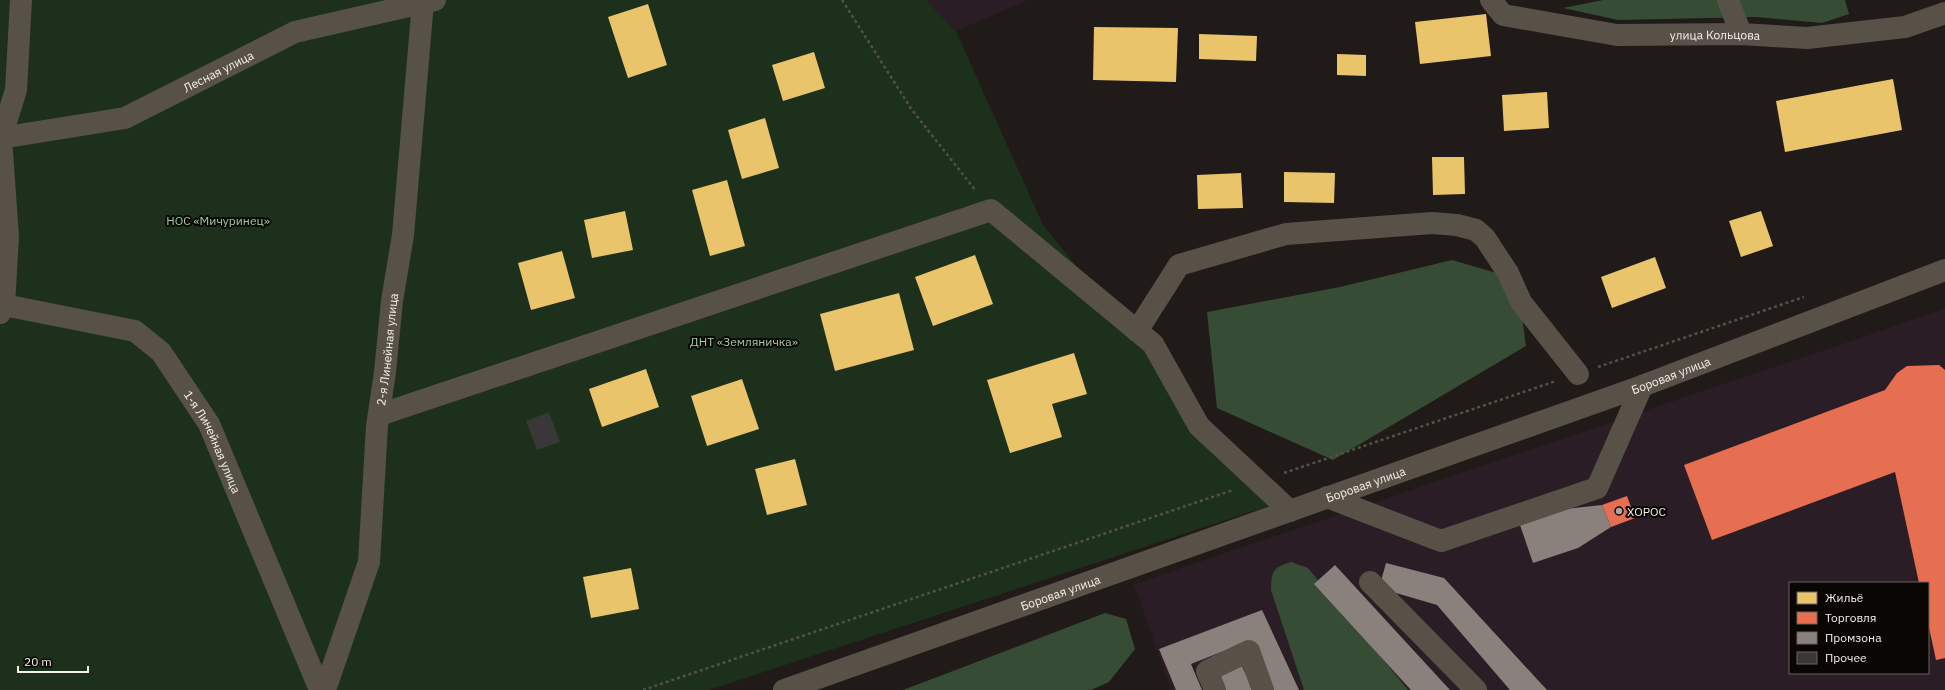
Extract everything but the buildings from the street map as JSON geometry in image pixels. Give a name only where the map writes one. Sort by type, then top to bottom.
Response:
[{"type":"street","points":[[2,309],[4,238],[1,138],[21,0]]},
{"type":"street","name":"улица Кольцова","points":[[1491,0],[1503,15],[1617,35],[1741,34],[1806,38],[1905,27],[1945,13]]},
{"type":"street","points":[[1728,0],[1741,34]]},
{"type":"street","name":"Лесная улица","points":[[1,138],[125,118],[295,32],[429,1]]},
{"type":"street","name":"2-я Линейная улица","points":[[325,690],[369,562],[379,415],[392,301],[403,235],[429,1]]},
{"type":"street","points":[[379,415],[991,210],[1153,344],[1199,426],[1290,511]]},
{"type":"street","points":[[1138,331],[1179,265],[1286,234],[1432,223],[1457,225],[1476,230],[1485,238],[1508,273],[1521,302],[1578,374]]},
{"type":"street","name":"Боровая улица","points":[[784,690],[1642,386],[1945,270]]},
{"type":"street","name":"1-я Линейная улица","points":[[2,309],[135,330],[161,352],[209,424],[320,690]]},
{"type":"street","points":[[1328,498],[1441,541],[1597,488],[1642,386]]},
{"type":"street","points":[[1370,582],[1476,690]]},
{"type":"street","points":[[1215,690],[1206,670],[1249,651],[1263,690]]},
{"type":"path","points":[[842,0],[912,110],[991,210]]},
{"type":"path","points":[[643,690],[1810,295]]},
{"type":"shaded area","points":[[926,0],[1028,0],[956,31]]},
{"type":"shaded area","points":[[1945,309],[1945,690],[1171,690],[1134,584]]},
{"type":"green space","points":[[0,0],[926,0],[956,31],[1043,225],[1229,453],[1278,503],[709,690],[0,690]]},
{"type":"green space","points":[[1603,0],[1845,0],[1849,14],[1822,23],[1756,17],[1618,20],[1563,8]]},
{"type":"green space","points":[[1452,260],[1517,279],[1526,346],[1333,460],[1217,408],[1207,312],[1340,287]]},
{"type":"green space","points":[[1291,562],[1308,568],[1408,690],[1304,690],[1271,590],[1274,571],[1280,566]]},
{"type":"green space","points":[[1105,613],[1126,619],[1135,649],[1109,682],[1091,690],[903,690]]},
{"type":"place","name":"ХОРОС","points":[[1619,511]]},
{"type":"park label","name":"НОС «Мичуринец»","points":[[218,220]]},
{"type":"park label","name":"ДНТ «Земляничка»","points":[[744,341]]}]
